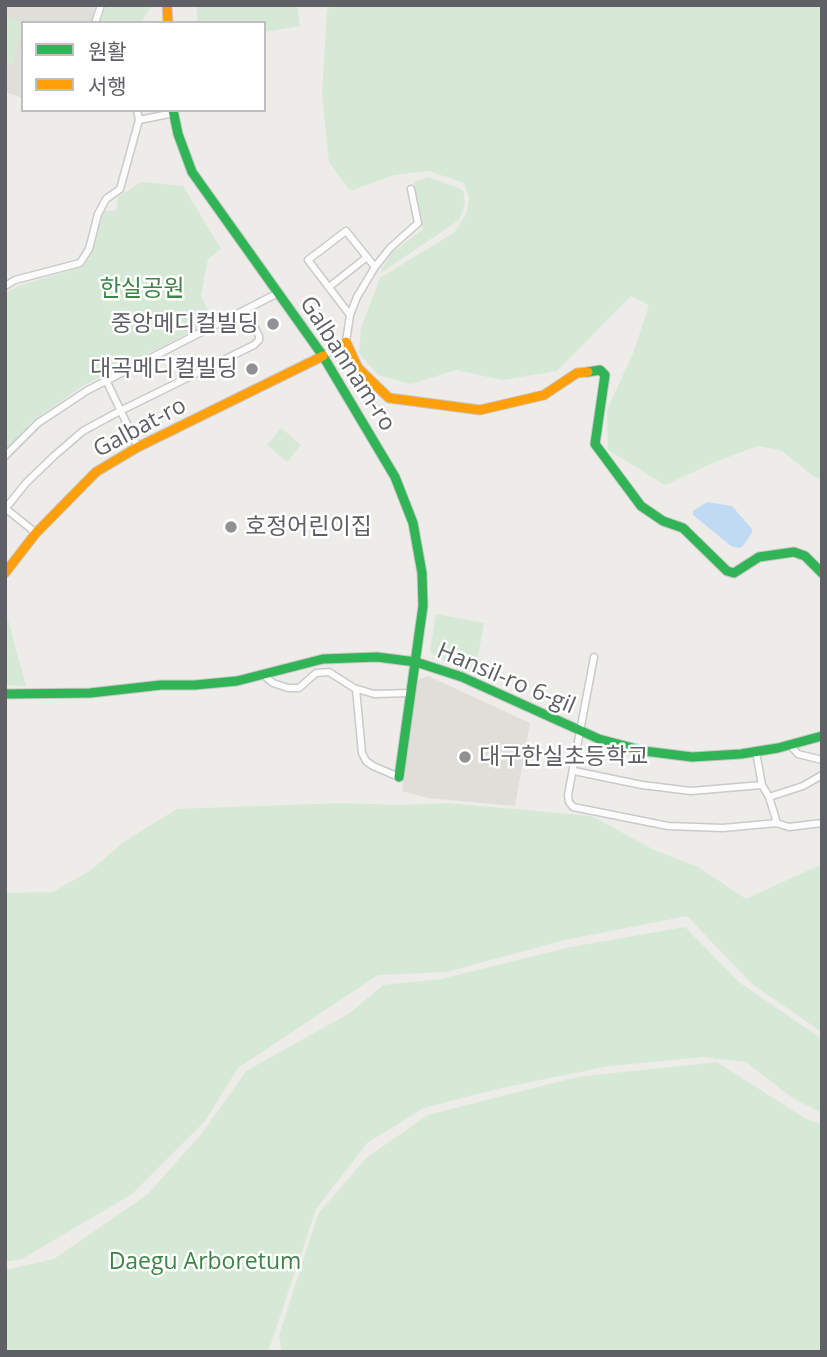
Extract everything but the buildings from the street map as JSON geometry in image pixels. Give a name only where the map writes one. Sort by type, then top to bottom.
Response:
[{"type":"street","points":[[5,286],[15,280],[79,263],[89,249],[98,214],[106,199],[120,189],[139,120],[137,112]]},
{"type":"street","points":[[139,120],[170,112]]},
{"type":"street","name":"Galbannam-ro","points":[[174,112],[180,143],[192,172],[323,356],[395,477],[413,523],[422,573],[423,606],[399,776]]},
{"type":"street","points":[[411,189],[418,223],[390,248],[375,267],[350,315],[346,342],[358,368],[388,398],[480,410],[544,395],[577,373],[600,370],[605,375],[595,444],[641,506],[663,521],[683,528],[727,571],[734,573],[759,557],[794,552],[805,556],[822,573]]},
{"type":"street","points":[[350,315],[308,260],[346,230],[375,267]]},
{"type":"street","points":[[329,287],[367,257]]},
{"type":"street","points":[[5,456],[38,423],[72,399],[278,293]]},
{"type":"street","points":[[36,533],[5,508],[26,483],[64,446],[90,427],[254,345],[259,336],[246,310]]},
{"type":"street","points":[[323,356],[346,342]]},
{"type":"street","name":"Galbat-ro","points":[[5,573],[36,533],[96,472],[138,447],[323,356]]},
{"type":"street","points":[[106,380],[138,447]]},
{"type":"street","name":"Hansil-ro 6-gil","points":[[5,694],[89,693],[161,685],[237,681],[314,662],[360,657],[416,662],[462,677],[581,732],[614,744],[664,754],[692,757],[756,752],[822,736]]},
{"type":"street","points":[[594,657],[568,795],[573,807],[668,826],[723,828],[776,823],[789,827],[822,823]]},
{"type":"street","points":[[314,662],[318,673]]},
{"type":"street","points":[[262,674],[273,683],[288,688],[299,688],[318,673],[329,672],[356,688],[374,694],[411,693]]},
{"type":"street","points":[[356,688],[362,753],[366,761],[373,766],[399,776]]},
{"type":"street","points":[[789,744],[798,754],[822,760]]},
{"type":"street","points":[[756,752],[762,785],[769,797],[776,823]]},
{"type":"street","points":[[574,771],[629,783],[691,791],[762,785]]},
{"type":"street","points":[[769,797],[803,786],[822,775]]},
{"type":"shaded area","points":[[5,5],[95,5],[91,21],[21,21],[21,97],[5,92]]},
{"type":"shaded area","name":"대구한실초등학교","points":[[428,676],[530,723],[515,806],[428,798],[402,791],[418,680]]},
{"type":"green space","points":[[106,5],[152,5],[142,21],[101,21]]},
{"type":"green space","points":[[196,5],[297,5],[300,26],[266,32],[266,21],[198,21]]},
{"type":"green space","points":[[332,5],[822,5],[822,480],[781,450],[757,446],[665,485],[608,450],[607,410],[634,351],[649,305],[631,296],[557,371],[502,380],[456,370],[411,384],[378,375],[359,353],[361,328],[380,278],[455,232],[467,212],[469,198],[464,183],[429,171],[394,175],[350,191],[329,162],[322,95],[327,10]]},
{"type":"green space","points":[[5,16],[21,22],[21,34],[12,65],[5,63]]},
{"type":"green space","points":[[429,177],[463,190],[465,204],[459,220],[379,274],[392,253],[423,229],[414,182]]},
{"type":"green space","name":"한실공원","points":[[141,182],[183,186],[221,249],[208,259],[201,295],[212,321],[83,386],[31,422],[5,452],[5,293],[21,285],[79,268],[90,258],[104,211],[116,211],[118,197]]},
{"type":"green space","points":[[281,428],[301,445],[287,462],[267,445]]},
{"type":"green space","points":[[5,609],[26,686],[5,685]]},
{"type":"green space","points":[[436,614],[484,623],[475,673],[438,658],[430,651]]},
{"type":"green space","points":[[343,803],[447,803],[592,816],[654,850],[698,867],[746,899],[822,864],[822,1032],[752,984],[687,916],[565,940],[446,972],[378,975],[238,1068],[205,1121],[132,1194],[22,1259],[5,1262],[5,893],[53,892],[91,870],[125,841],[177,809]]},
{"type":"green space","name":"Daegu Arboretum","points":[[685,927],[740,983],[822,1039],[822,1113],[791,1097],[746,1062],[704,1057],[609,1066],[501,1088],[424,1108],[367,1143],[316,1209],[268,1352],[5,1352],[5,1270],[54,1259],[148,1194],[203,1132],[246,1071],[350,1013],[383,985],[441,979],[571,947]]},
{"type":"green space","points":[[717,1062],[806,1119],[822,1125],[822,1352],[282,1352],[279,1336],[318,1214],[366,1158],[428,1115],[577,1077]]},
{"type":"water","points":[[707,502],[732,506],[752,529],[742,547],[731,546],[693,515],[693,511]]},
{"type":"traffic: fast","points":[[173,112],[178,134],[192,172],[323,356],[395,477],[413,523],[422,573],[423,606],[399,777]]},
{"type":"traffic: fast","points":[[588,372],[600,370],[605,375],[595,444],[641,506],[663,521],[683,528],[727,571],[734,573],[759,557],[794,552],[805,556],[822,573]]},
{"type":"traffic: fast","points":[[5,694],[90,693],[161,685],[237,681],[323,659],[377,657],[416,662],[462,677],[599,739],[644,751],[692,757],[741,754],[778,748],[822,736]]},
{"type":"traffic: slow","points":[[167,5],[168,21]]},
{"type":"traffic: slow","points":[[346,342],[358,368],[389,398],[480,410],[544,395],[577,373],[588,372]]},
{"type":"traffic: slow","points":[[5,573],[36,533],[96,472],[138,447],[323,356]]},
{"type":"place","name":"중앙메디컬빌딩","points":[[273,324]]},
{"type":"place","name":"대곡메디컬빌딩","points":[[252,369]]},
{"type":"place","name":"호정어린이집","points":[[231,527]]},
{"type":"place","name":"대구한실초등학교","points":[[465,757]]}]
